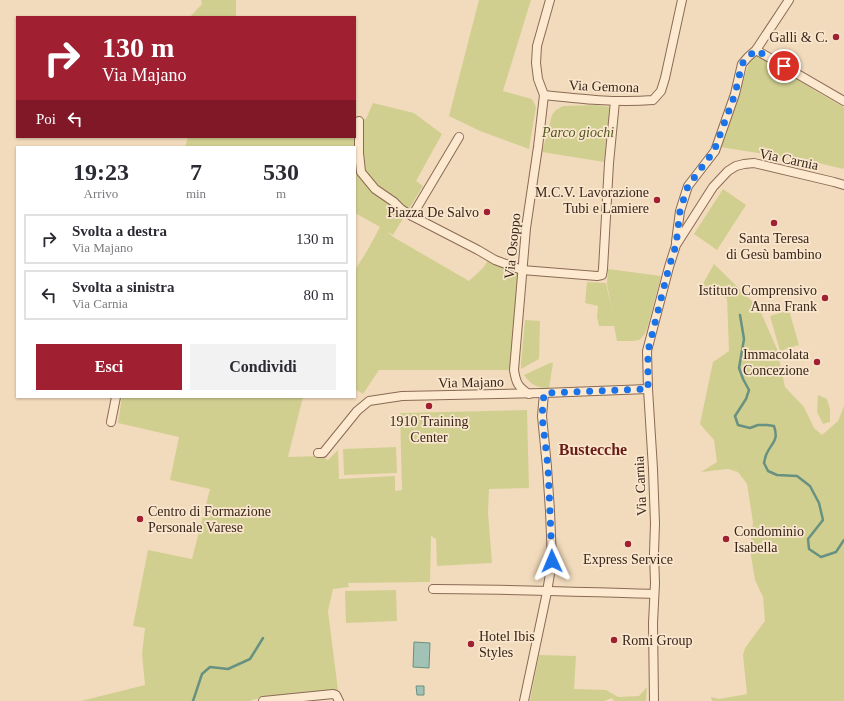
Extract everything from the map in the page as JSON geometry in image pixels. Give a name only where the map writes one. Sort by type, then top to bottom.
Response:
[{"type":"street","points":[[544,95],[538,79],[536,63],[537,46],[550,0]]},
{"type":"street","name":"Via Gemona","points":[[544,95],[615,101],[653,100],[661,92],[682,0]]},
{"type":"street","points":[[676,245],[680,211],[688,186],[714,151],[735,94],[742,64],[756,50],[790,0]]},
{"type":"street","points":[[756,50],[844,101]]},
{"type":"street","name":"Via Osoppo","points":[[529,394],[521,389],[516,381],[514,370],[526,228],[544,95]]},
{"type":"street","points":[[359,121],[359,153],[362,172],[375,189],[394,202],[401,209],[495,260],[522,270],[597,276],[602,275],[603,270],[609,163],[615,101]]},
{"type":"street","points":[[412,216],[459,137]]},
{"type":"street","name":"Via Carnia","points":[[654,701],[653,662],[655,523],[648,389],[648,351],[676,245],[713,187],[728,171],[736,166],[754,163],[844,185]]},
{"type":"street","name":"Via Majano","points":[[318,453],[323,453],[357,411],[370,401],[402,396],[529,394],[648,389]]},
{"type":"street","points":[[524,701],[552,561],[548,467],[542,416],[544,393]]},
{"type":"street","points":[[111,422],[116,398]]},
{"type":"street","points":[[433,589],[654,594]]},
{"type":"street","points":[[263,701],[332,694],[336,695],[339,701]]},
{"type":"green space","points":[[201,0],[236,0],[236,16],[191,16],[202,4]]},
{"type":"green space","points":[[479,0],[531,0],[503,91],[532,99],[536,107],[529,149],[480,131],[449,116]]},
{"type":"green space","points":[[753,52],[844,107],[843,169],[791,156],[800,136],[790,158],[720,147]]},
{"type":"green space","points":[[373,103],[414,113],[442,134],[416,181],[423,186],[393,235],[386,231],[395,238],[469,281],[483,268],[489,259],[522,270],[514,370],[379,370],[363,394],[356,390],[356,268],[380,227],[356,214],[356,146],[185,146],[188,138],[356,138],[356,119],[366,119]]},
{"type":"green space","name":"Parco giochi","points":[[595,105],[609,107],[604,162],[542,152],[552,115],[556,110],[563,106]]},
{"type":"green space","points":[[723,189],[746,205],[717,250],[694,234]]},
{"type":"green space","points":[[714,264],[759,308],[777,349],[785,387],[804,407],[814,428],[822,435],[838,421],[844,406],[844,701],[712,701],[711,697],[719,699],[747,694],[743,655],[745,648],[765,621],[763,597],[755,580],[750,550],[753,522],[747,484],[738,472],[728,469],[701,472],[717,462],[714,440],[700,424],[713,362],[729,351],[727,298],[700,289]]},
{"type":"green space","points":[[608,269],[661,276],[647,329],[639,340],[617,341],[614,326],[599,326],[597,317],[598,306],[585,303],[587,282],[606,283],[612,311],[607,284]]},
{"type":"green space","points":[[789,310],[799,345],[780,351],[770,316]]},
{"type":"green space","points":[[525,320],[540,321],[539,359],[521,369],[521,363]]},
{"type":"green space","points":[[553,363],[549,388],[535,385],[524,375]]},
{"type":"green space","points":[[818,395],[827,399],[830,409],[830,422],[823,424],[817,412]]},
{"type":"green space","points":[[122,398],[303,398],[288,457],[319,456],[328,460],[338,450],[339,479],[395,476],[395,491],[402,490],[400,413],[527,410],[529,488],[489,489],[488,513],[492,563],[437,566],[436,539],[431,536],[430,582],[348,583],[349,587],[333,589],[328,611],[338,690],[259,698],[250,701],[81,701],[145,685],[142,654],[145,628],[133,626],[148,550],[192,559],[210,489],[170,480],[179,437],[118,423]]},
{"type":"green space","points":[[396,447],[397,473],[344,475],[343,449]]},
{"type":"green space","points":[[396,590],[397,621],[346,623],[345,591]]},
{"type":"green space","points":[[539,655],[576,656],[574,689],[606,690],[618,697],[639,696],[647,687],[646,701],[614,701],[612,698],[604,701],[530,701]]},
{"type":"shaded area","points":[[414,642],[430,643],[429,668],[413,667]]},
{"type":"shaded area","points":[[416,686],[424,686],[424,695],[417,695]]},
{"type":"waterway","points":[[740,315],[744,339],[739,368],[749,390],[746,399],[735,416],[738,425],[750,428],[758,425],[774,426],[776,435],[766,454],[764,463],[768,471],[777,475],[797,476],[810,486],[819,503],[823,520],[808,539],[809,549],[821,557],[836,552],[844,540]]},
{"type":"waterway","points":[[193,701],[202,674],[210,667],[228,669],[250,659],[263,638]]},
{"type":"place","name":"Galli & C.","points":[[836,37]]},
{"type":"place","name":"M.C.V. Lavorazione Tubi e Lamiere","points":[[657,200]]},
{"type":"place","name":"Piazza De Salvo","points":[[487,212]]},
{"type":"place","name":"Santa Teresa di Gesù bambino","points":[[774,223]]},
{"type":"place","name":"Istituto Comprensivo Anna Frank","points":[[825,298]]},
{"type":"place","name":"Immacolata Concezione","points":[[817,362]]},
{"type":"place","name":"1910 Training Center","points":[[429,406]]},
{"type":"place","name":"Centro di Formazione Personale Varese","points":[[140,519]]},
{"type":"place","name":"Condominio Isabella","points":[[726,539]]},
{"type":"place","name":"Express Service","points":[[628,544]]},
{"type":"place","name":"Romi Group","points":[[614,640]]},
{"type":"place","name":"Hotel Ibis Styles","points":[[471,644]]},
{"type":"district","name":"Bustecche","points":[[593,449]]},
{"type":"route","points":[[552,561],[548,467],[542,416],[544,393],[648,389],[648,351],[652,330],[676,245],[680,211],[688,186],[714,151],[735,94],[742,64],[756,50],[784,66]]}]
